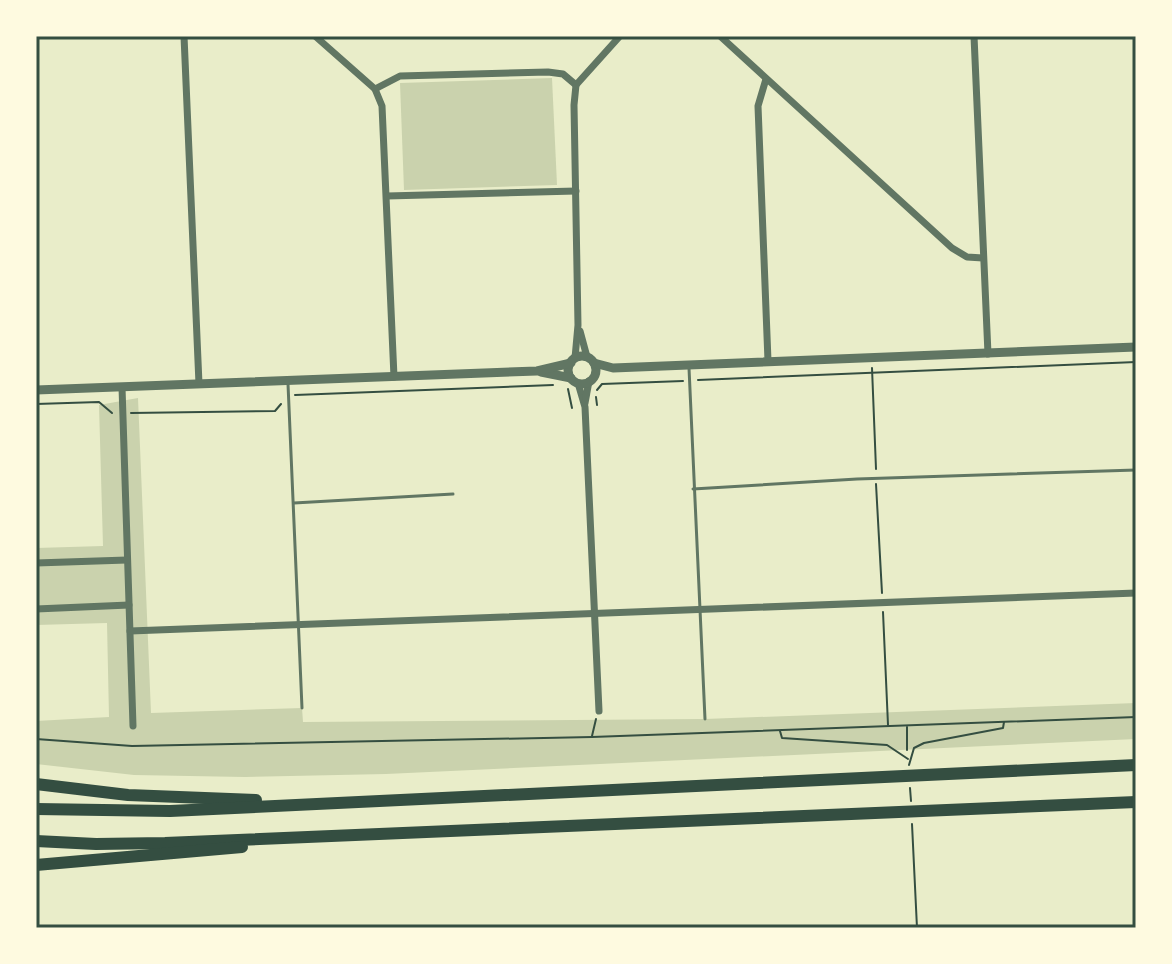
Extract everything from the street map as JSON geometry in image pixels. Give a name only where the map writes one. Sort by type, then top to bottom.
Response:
[{"type":"highway","points":[[36,809],[170,811],[1136,765]]},
{"type":"highway","points":[[36,784],[128,795],[325,804]]},
{"type":"highway","points":[[36,841],[152,843],[1136,802]]},
{"type":"highway","points":[[36,865],[376,833]]},
{"type":"street","points":[[184,36],[199,384]]},
{"type":"street","points":[[315,36],[375,89],[382,106],[394,377]]},
{"type":"street","points":[[585,407],[569,372],[578,325],[574,105],[576,85],[620,36]]},
{"type":"street","points":[[720,36],[952,248],[967,257],[983,258]]},
{"type":"street","points":[[974,36],[988,354]]},
{"type":"street","points":[[375,89],[400,76],[548,72],[563,74],[576,85]]},
{"type":"street","points":[[766,79],[758,106],[768,361]]},
{"type":"street","points":[[387,196],[576,191]]},
{"type":"street","points":[[578,325],[590,360],[592,379],[585,407],[599,711]]},
{"type":"street","points":[[36,390],[537,371],[573,360],[590,360],[613,368],[1136,347]]},
{"type":"street","points":[[537,371],[572,382],[592,379],[613,368]]},
{"type":"street","points":[[122,387],[133,726]]},
{"type":"street","points":[[36,563],[127,560]]},
{"type":"street","points":[[130,631],[1136,593]]},
{"type":"street","points":[[36,609],[129,605]]},
{"type":"lane","points":[[688,365],[705,719]]},
{"type":"lane","points":[[288,381],[302,708]]},
{"type":"lane","points":[[693,489],[1136,470]]},
{"type":"lane","points":[[294,503],[453,494]]},
{"type":"path","points":[[872,357],[876,479]]},
{"type":"path","points":[[597,405],[597,390],[602,384],[1136,362]]},
{"type":"path","points":[[572,382],[572,408]]},
{"type":"path","points":[[36,404],[99,402],[112,413],[275,411],[288,395],[559,385]]},
{"type":"path","points":[[592,737],[592,726],[599,711]]},
{"type":"path","points":[[36,739],[132,746],[592,737],[1136,717]]},
{"type":"path","points":[[899,750],[1003,728],[1004,721]]},
{"type":"path","points":[[907,725],[907,750]]},
{"type":"path","points":[[780,729],[782,738],[887,745],[909,759]]},
{"type":"path","points":[[909,773],[909,759],[913,756],[914,748]]},
{"type":"path","points":[[910,788],[911,802]]},
{"type":"path","points":[[911,816],[917,928]]},
{"type":"green space","points":[[552,78],[557,185],[404,190],[400,83]]},
{"type":"green space","points":[[138,398],[151,713],[302,708],[303,722],[705,719],[1136,703],[1136,739],[386,774],[245,777],[134,775],[36,764],[36,721],[109,717],[107,623],[36,625],[36,548],[103,546],[99,405]]}]
